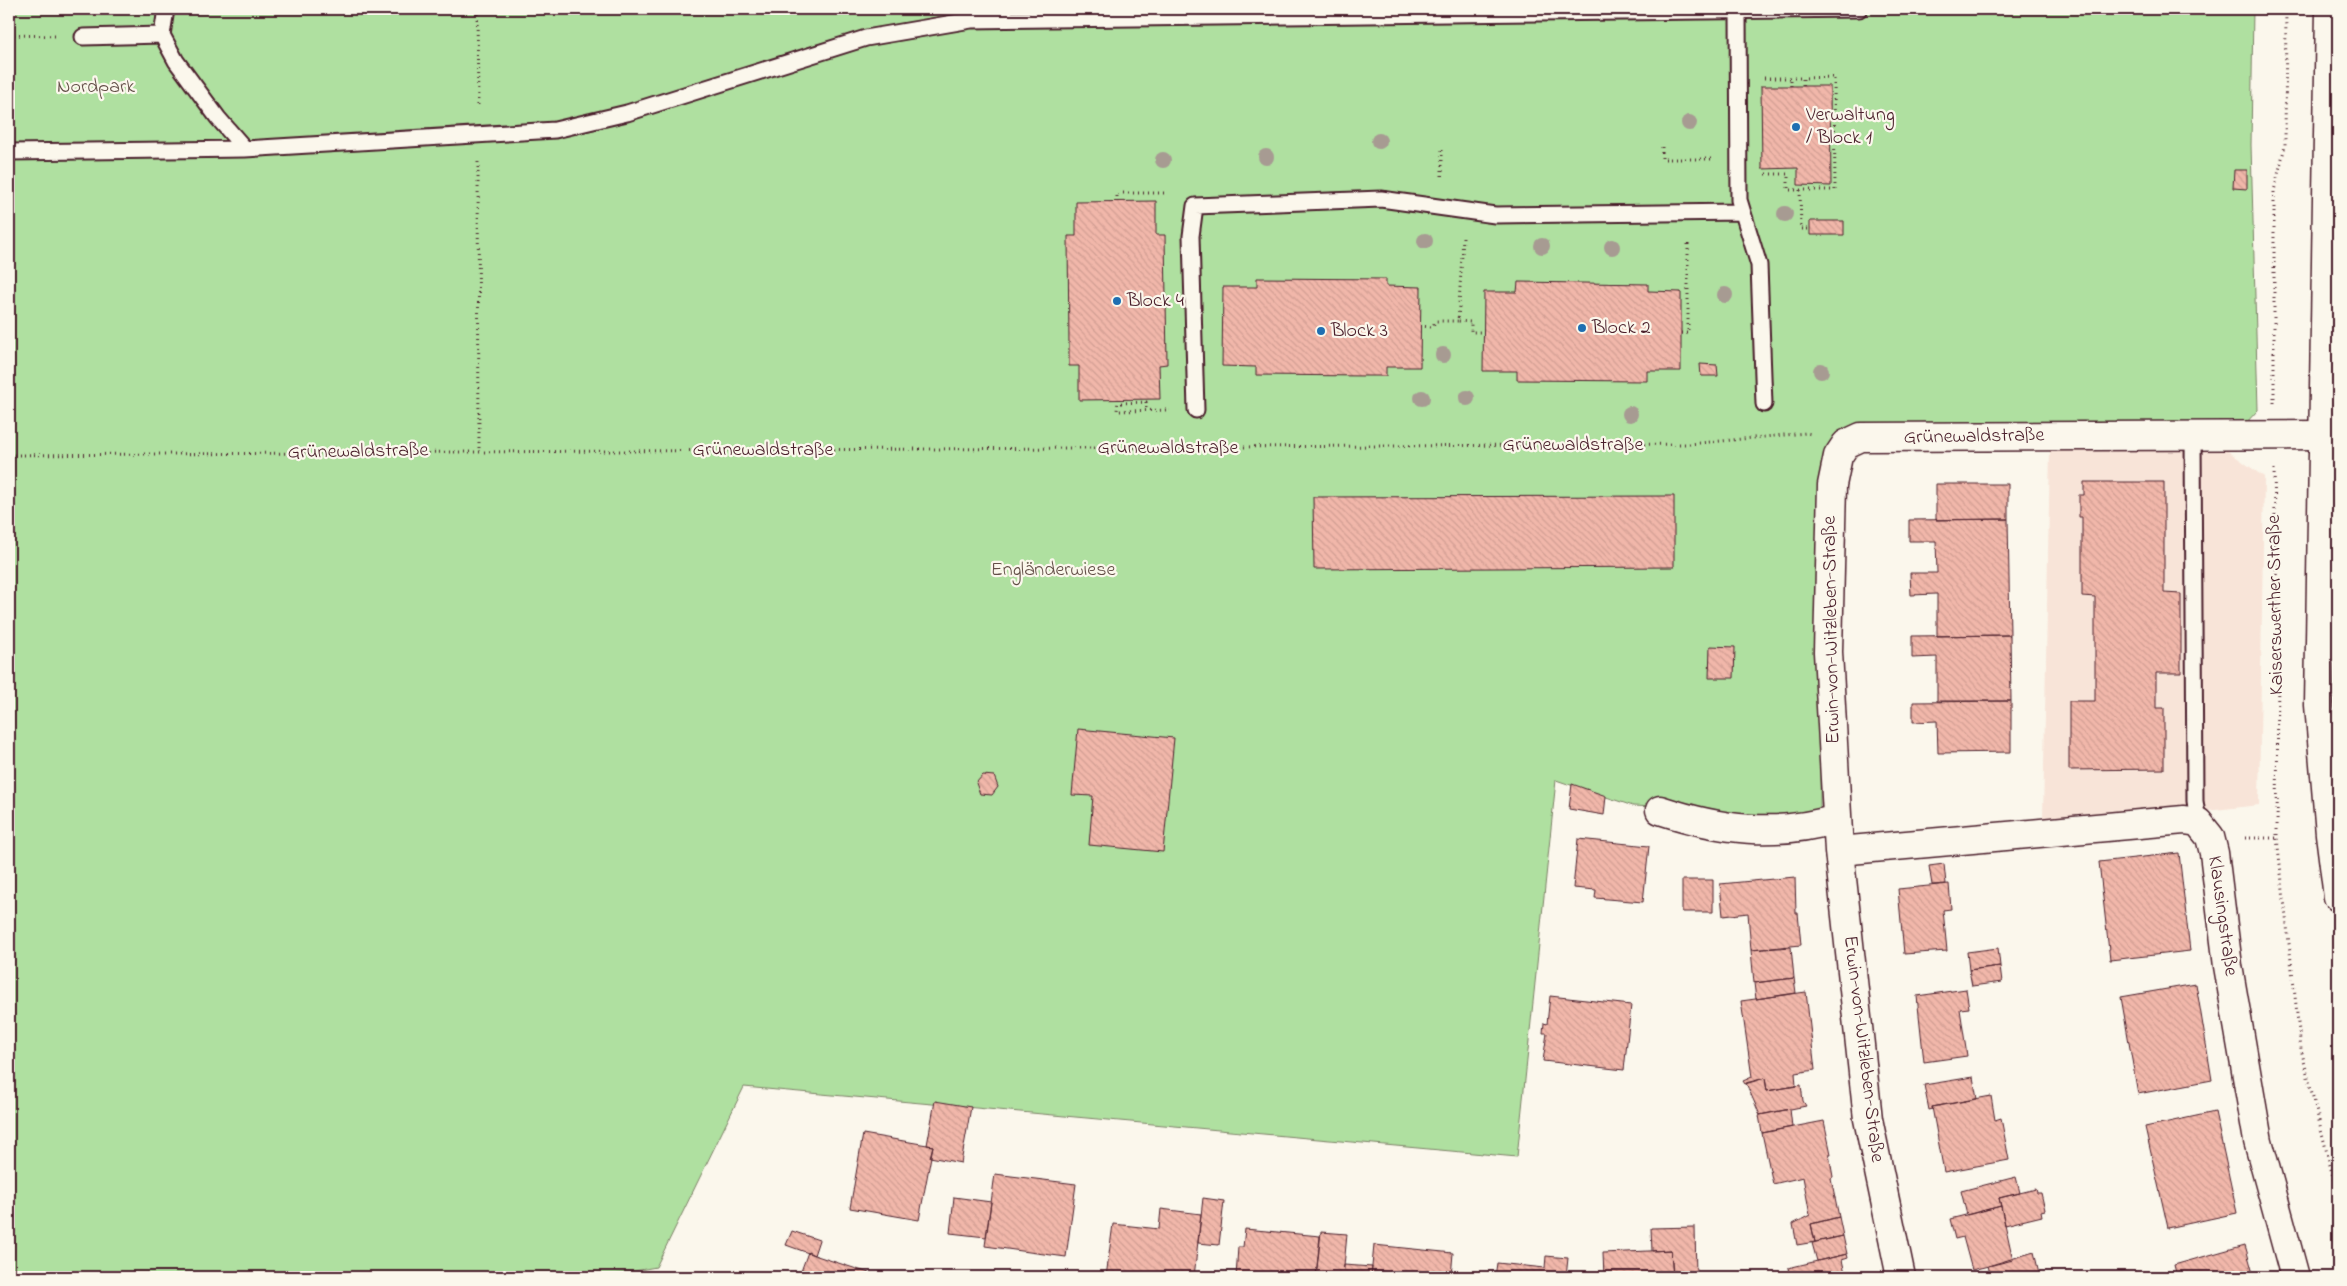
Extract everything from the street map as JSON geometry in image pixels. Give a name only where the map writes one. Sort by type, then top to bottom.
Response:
[{"type":"street","name":"Kaiserswerther Straße","points":[[2329,10],[2319,705],[2330,834],[2338,897]]},
{"type":"street","name":"Grünewaldstraße","points":[[1846,444],[1861,436],[2323,434]]},
{"type":"street","name":"Erwin-von-Witzleben-Straße","points":[[1846,444],[1838,456],[1832,486],[1828,652],[1839,851],[1868,1119],[1901,1277]]},
{"type":"street","points":[[1660,810],[1732,829],[1775,831],[1811,826],[1837,819]]},
{"type":"street","points":[[1839,851],[2184,820],[2198,822]]},
{"type":"street","name":"Klausingstraße","points":[[2198,822],[2210,837],[2214,853],[2228,966],[2258,1141],[2295,1277]]},
{"type":"lane","points":[[166,9],[162,35],[187,76],[218,118],[245,149]]},
{"type":"lane","points":[[9,152],[245,149],[555,130],[627,113],[866,38],[971,20],[1859,9]]},
{"type":"lane","points":[[1738,11],[1739,167],[1742,212],[1758,264],[1764,404]]},
{"type":"lane","points":[[83,37],[162,35]]},
{"type":"lane","points":[[1196,410],[1191,236],[1195,206],[1381,199],[1464,212],[1495,214],[1742,212]]},
{"type":"lane","points":[[2193,435],[2195,800],[2198,822]]},
{"type":"path","points":[[477,9],[478,117]]},
{"type":"path","name":"Kaiserswerther Straße","points":[[2286,9],[2285,146],[2274,191],[2274,434],[2278,653],[2277,838],[2300,1048],[2338,1197]]},
{"type":"path","points":[[9,35],[83,37]]},
{"type":"path","points":[[1662,147],[1662,159],[1788,174],[1788,190],[1834,190],[1834,78],[1738,78]]},
{"type":"path","points":[[1791,78],[1791,86]]},
{"type":"path","points":[[1803,78],[1803,86]]},
{"type":"path","points":[[478,156],[479,451]]},
{"type":"path","points":[[1800,190],[1801,229],[1810,229]]},
{"type":"path","points":[[1116,202],[1117,193],[1176,194],[1195,206]]},
{"type":"path","points":[[1458,321],[1464,212]]},
{"type":"path","points":[[1681,333],[1688,332],[1688,213]]},
{"type":"path","points":[[1420,326],[1432,327],[1436,321],[1470,322],[1471,332],[1484,332]]},
{"type":"path","points":[[1146,411],[1146,402],[1119,401],[1117,411],[1146,411],[1196,410]]},
{"type":"path","name":"Grünewaldstraße","points":[[9,455],[1689,444],[1806,433],[1846,444]]},
{"type":"shaded area","points":[[2050,449],[2228,451],[2264,477],[2259,805],[2048,829],[2043,819]]},
{"type":"green space","name":"Engländerwiese","points":[[9,9],[2253,9],[2251,145],[2258,410],[2245,424],[1837,434],[1823,456],[1820,807],[1784,824],[1678,808],[1633,806],[1556,780],[1517,1157],[744,1087],[656,1267],[602,1277],[9,1277]]},
{"type":"building","name":"Verwaltung / Block 1","points":[[1761,86],[1830,86],[1831,186],[1798,185],[1798,168],[1762,169]]},
{"type":"building","points":[[2234,170],[2247,170],[2247,189],[2233,188]]},
{"type":"building","name":"Block 4","points":[[1156,201],[1156,235],[1165,235],[1167,364],[1159,365],[1160,399],[1079,400],[1079,366],[1069,366],[1068,236],[1076,236],[1076,202]]},
{"type":"building","points":[[1810,221],[1844,221],[1844,235],[1810,235]]},
{"type":"building","name":"Block 3","points":[[1257,278],[1386,279],[1386,286],[1421,287],[1420,367],[1386,367],[1386,376],[1367,376],[1256,375],[1256,367],[1222,366],[1223,287],[1257,287]]},
{"type":"building","name":"Block 2","points":[[1518,282],[1648,284],[1648,291],[1681,292],[1681,371],[1647,371],[1647,381],[1517,380],[1517,371],[1483,371],[1484,292],[1517,292]]},
{"type":"building","points":[[1700,364],[1717,365],[1718,376],[1701,376]]},
{"type":"building","points":[[2084,482],[2164,482],[2164,593],[2181,594],[2181,673],[2156,673],[2156,708],[2164,708],[2164,769],[2069,770],[2069,701],[2095,701],[2095,597],[2082,596],[2082,517],[2079,517],[2079,495],[2084,495]]},
{"type":"building","points":[[1936,484],[2008,484],[2008,519],[1936,520]]},
{"type":"building","points":[[1674,496],[1674,567],[1314,569],[1313,497]]},
{"type":"building","points":[[2008,519],[2010,635],[1937,636],[1937,594],[1911,595],[1910,573],[1937,573],[1936,541],[1909,541],[1909,520]]},
{"type":"building","points":[[2010,635],[2011,701],[1937,701],[1937,657],[1912,658],[1912,636]]},
{"type":"building","points":[[1710,646],[1735,647],[1734,678],[1709,678]]},
{"type":"building","points":[[2011,701],[2011,752],[1938,753],[1937,721],[1913,722],[1913,702]]},
{"type":"building","points":[[1078,729],[1174,738],[1163,852],[1089,845],[1093,796],[1072,795]]},
{"type":"building","points":[[983,775],[994,776],[998,787],[992,795],[980,794],[976,783]]},
{"type":"building","points":[[1572,784],[1606,796],[1604,815],[1569,809]]},
{"type":"building","points":[[1578,839],[1649,846],[1643,902],[1595,898],[1596,890],[1573,888]]},
{"type":"building","points":[[2179,853],[2190,951],[2110,960],[2099,862]]},
{"type":"building","points":[[1944,864],[1946,884],[1932,885],[1929,866]]},
{"type":"building","points":[[1795,877],[1796,913],[1798,913],[1801,945],[1751,950],[1748,913],[1723,916],[1720,884]]},
{"type":"building","points":[[1682,880],[1713,880],[1713,912],[1682,912]]},
{"type":"building","points":[[1949,884],[1951,909],[1943,910],[1947,951],[1904,954],[1898,889]]},
{"type":"building","points":[[1791,947],[1794,978],[1754,983],[1751,950]]},
{"type":"building","points":[[1998,948],[2000,966],[1969,970],[1967,952]]},
{"type":"building","points":[[2000,966],[2002,982],[1972,986],[1969,970]]},
{"type":"building","points":[[1794,978],[1796,993],[1756,999],[1754,983]]},
{"type":"building","points":[[2196,984],[2212,1080],[2138,1094],[2121,997]]},
{"type":"building","points":[[1966,989],[1969,1008],[1960,1009],[1967,1056],[1924,1062],[1917,996]]},
{"type":"building","points":[[1806,992],[1815,1070],[1795,1073],[1796,1086],[1767,1091],[1765,1078],[1745,1084],[1743,1081],[1752,1077],[1741,1001]]},
{"type":"building","points":[[1550,996],[1631,1005],[1624,1070],[1543,1061],[1547,1033],[1543,1033],[1544,1023],[1547,1024]]},
{"type":"building","points":[[1973,1077],[1977,1099],[1932,1107],[1933,1109],[1929,1110],[1924,1085]]},
{"type":"building","points":[[1765,1078],[1767,1091],[1801,1085],[1803,1101],[1806,1106],[1760,1115],[1746,1083]]},
{"type":"building","points":[[1991,1096],[1995,1120],[2001,1118],[2009,1160],[1944,1172],[1932,1107]]},
{"type":"building","points":[[935,1101],[971,1107],[961,1163],[930,1157],[933,1146],[927,1145]]},
{"type":"building","points":[[1790,1109],[1792,1127],[1762,1133],[1759,1115]]},
{"type":"building","points":[[2215,1112],[2237,1213],[2168,1228],[2145,1127]]},
{"type":"building","points":[[1824,1121],[1831,1154],[1829,1154],[1833,1177],[1831,1178],[1839,1217],[1811,1224],[1815,1242],[1797,1245],[1793,1224],[1810,1215],[1803,1177],[1773,1184],[1762,1133]]},
{"type":"building","points":[[863,1134],[933,1146],[919,1220],[850,1208]]},
{"type":"building","points":[[995,1174],[1076,1184],[1066,1257],[985,1246]]},
{"type":"building","points":[[2016,1177],[2020,1193],[1999,1198],[2001,1206],[1967,1215],[1961,1191]]},
{"type":"building","points":[[2036,1189],[2037,1193],[2041,1193],[2045,1210],[2041,1211],[2042,1216],[2005,1225],[1999,1198]]},
{"type":"building","points":[[954,1197],[991,1202],[986,1237],[950,1233]]},
{"type":"building","points":[[1203,1198],[1224,1201],[1219,1245],[1198,1243]]},
{"type":"building","points":[[2001,1206],[2013,1260],[1972,1270],[1963,1237],[1955,1239],[1950,1219]]},
{"type":"building","points":[[1161,1209],[1201,1214],[1194,1277],[1106,1277],[1113,1224],[1159,1229]]},
{"type":"building","points":[[1839,1217],[1843,1236],[1815,1242],[1811,1224]]},
{"type":"building","points":[[1695,1227],[1696,1277],[1673,1277],[1671,1250],[1652,1251],[1651,1228]]},
{"type":"building","points":[[1245,1229],[1320,1236],[1316,1277],[1236,1277],[1238,1247],[1243,1247]]},
{"type":"building","points":[[792,1231],[819,1240],[814,1255],[786,1245]]},
{"type":"building","points":[[1321,1232],[1347,1234],[1343,1277],[1316,1277]]},
{"type":"building","points":[[1843,1236],[1847,1254],[1817,1261],[1812,1243]]},
{"type":"building","points":[[1374,1245],[1453,1253],[1451,1277],[1371,1277]]},
{"type":"building","points":[[2245,1245],[2254,1277],[2177,1277],[2174,1265]]},
{"type":"building","points":[[1671,1250],[1673,1277],[1604,1277],[1603,1253]]},
{"type":"building","points":[[808,1252],[814,1255],[881,1277],[799,1277]]},
{"type":"building","points":[[2034,1252],[2040,1277],[1991,1277],[1988,1266]]},
{"type":"building","points":[[1847,1254],[1848,1258],[1842,1260],[1846,1277],[1790,1277],[1788,1268]]},
{"type":"building","points":[[1546,1256],[1568,1258],[1566,1277],[1495,1277],[1497,1263],[1545,1268]]},
{"type":"building","points":[[1344,1265],[1372,1267],[1371,1277],[1343,1277]]},
{"type":"place","name":"Verwaltung / Block 1","points":[[1796,127]]},
{"type":"place","name":"Block 4","points":[[1117,301]]},
{"type":"place","name":"Block 2","points":[[1582,328]]},
{"type":"place","name":"Block 3","points":[[1321,331]]},
{"type":"park label","name":"Nordpark","points":[[96,87]]}]
